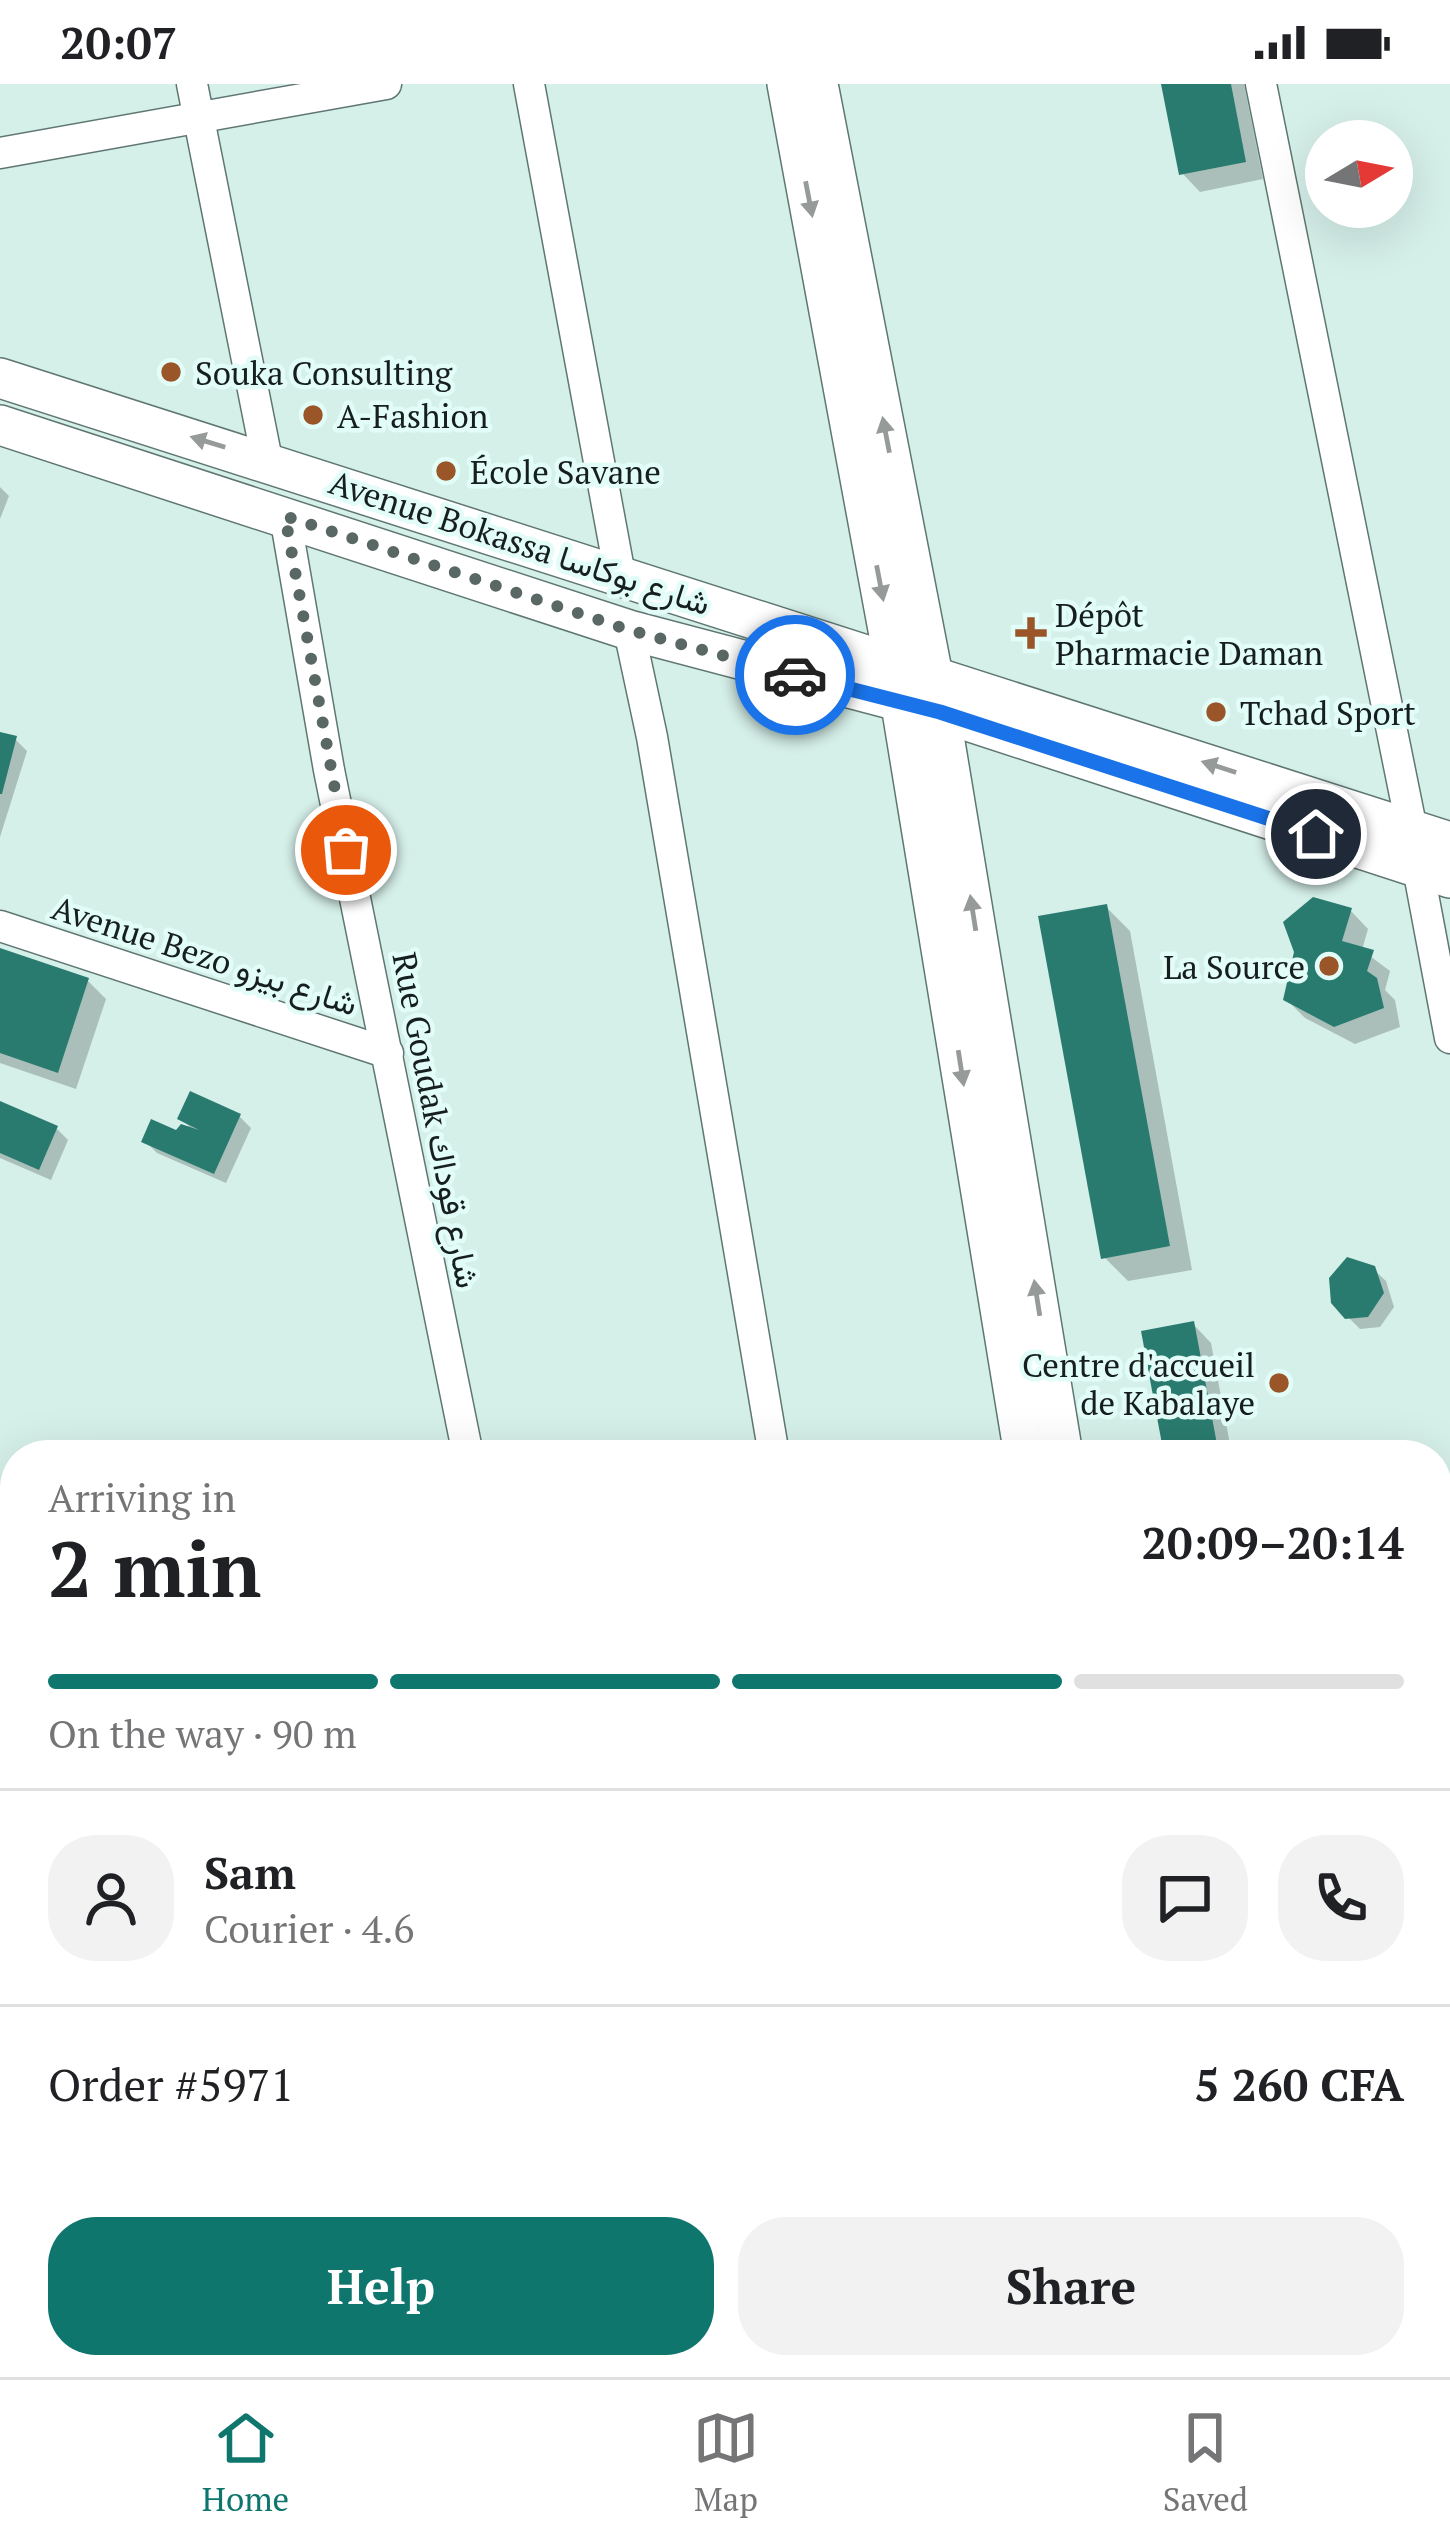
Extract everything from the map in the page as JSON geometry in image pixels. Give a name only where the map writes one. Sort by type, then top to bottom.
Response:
[{"type":"street","points":[[192,84],[267,460]]},
{"type":"street","points":[[0,153],[386,84]]},
{"type":"street","points":[[529,84],[620,575]]},
{"type":"street","points":[[788,84],[895,662]]},
{"type":"street","points":[[818,84],[1060,1440]]},
{"type":"street","points":[[1261,84],[1427,858],[1450,1038]]},
{"type":"street","name":"Avenue Bokassa شارع بوكاسا","points":[[0,378],[895,662],[924,696]]},
{"type":"street","name":"Avenue Bokassa شارع بوكاسا","points":[[0,425],[629,630],[924,696],[1427,858],[1450,842]]},
{"type":"street","name":"Rue Goudak شارع قوداك","points":[[285,516],[465,1440]]},
{"type":"street","points":[[629,630],[652,736],[771,1440]]},
{"type":"street","points":[[924,696],[1022,1440]]},
{"type":"street","name":"Avenue Bezo شارع بيزو","points":[[0,926],[388,1053]]},
{"type":"building","points":[[1161,84],[1231,84],[1246,162],[1179,175]]},
{"type":"building","points":[[0,732],[17,736],[2,794],[0,794]]},
{"type":"building","points":[[1313,897],[1352,908],[1342,941],[1374,950],[1367,971],[1377,978],[1384,1008],[1334,1027],[1283,1000],[1294,952],[1283,922]]},
{"type":"building","points":[[1107,904],[1170,1246],[1101,1259],[1038,916]]},
{"type":"building","points":[[0,948],[89,978],[58,1073],[0,1053]]},
{"type":"building","points":[[190,1091],[241,1114],[214,1174],[141,1142],[151,1119],[176,1130],[181,1124],[199,1130],[177,1119]]},
{"type":"building","points":[[0,1101],[58,1126],[39,1170],[0,1153]]},
{"type":"building","points":[[1347,1257],[1375,1266],[1384,1293],[1368,1317],[1345,1319],[1331,1303],[1329,1278]]},
{"type":"building","points":[[1194,1321],[1216,1440],[1161,1440],[1141,1331]]},
{"type":"way so far","points":[[346,850],[285,516],[629,630],[795,675]]},
{"type":"place","name":"Souka Consulting","points":[[171,372]]},
{"type":"place","name":"A-Fashion","points":[[313,415]]},
{"type":"place","name":"École Savane","points":[[446,471]]},
{"type":"place","name":"Dépôt Pharmacie Daman","points":[[1031,633]]},
{"type":"place","name":"Tchad Sport","points":[[1216,712]]},
{"type":"place","name":"La Source","points":[[1329,966]]},
{"type":"place","name":"Centre d'accueil de Kabalaye","points":[[1279,1383]]},
{"type":"route","points":[[795,675],[940,712],[1316,834]]}]
